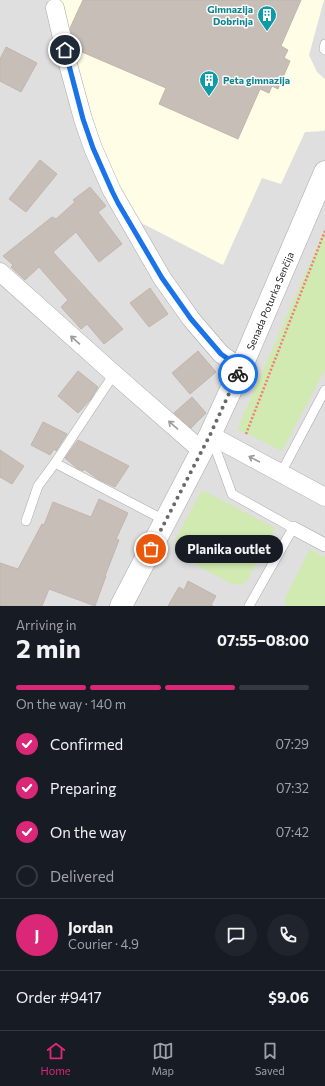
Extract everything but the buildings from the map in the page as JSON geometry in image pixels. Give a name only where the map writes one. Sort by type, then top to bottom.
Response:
[{"type":"street","points":[[55,8],[83,119],[93,148],[112,191],[162,278],[191,319],[221,354],[241,368]]},
{"type":"street","name":"Senada Poturka Senčija","points":[[121,606],[206,443],[241,368],[325,172]]},
{"type":"street","points":[[0,272],[114,374],[206,443],[239,451],[325,497]]},
{"type":"street","points":[[293,528],[325,545]]},
{"type":"lane","points":[[325,44],[325,50]]},
{"type":"lane","points":[[26,520],[38,486],[114,374]]},
{"type":"lane","points":[[281,473],[325,391]]},
{"type":"lane","points":[[206,443],[232,494],[293,528],[253,605]]},
{"type":"lane","points":[[55,463],[166,521]]},
{"type":"path","points":[[239,451],[325,231]]},
{"type":"shaded area","points":[[0,0],[325,0],[325,606],[0,606]]},
{"type":"shaded area","points":[[48,0],[324,0],[309,55],[317,72],[325,79],[325,129],[324,131],[305,132],[281,184],[262,178],[223,265],[122,213]]},
{"type":"green space","points":[[325,229],[325,370],[282,451],[237,429]]},
{"type":"green space","points":[[202,490],[275,528],[248,579],[242,585],[232,584],[181,557],[174,550],[175,540]]},
{"type":"green space","points":[[310,549],[325,557],[325,606],[286,606],[286,596]]},
{"type":"way so far","points":[[151,549],[210,435],[238,374]]},
{"type":"place","name":"Gimnazija Dobrinja","points":[[267,32]]},
{"type":"place","name":"Peta gimnazija","points":[[209,97]]},
{"type":"place","name":"Planika outlet","points":[[151,549]]},
{"type":"route","points":[[65,50],[83,119],[93,148],[112,191],[162,278],[191,319],[221,354],[241,368],[238,374]]}]
